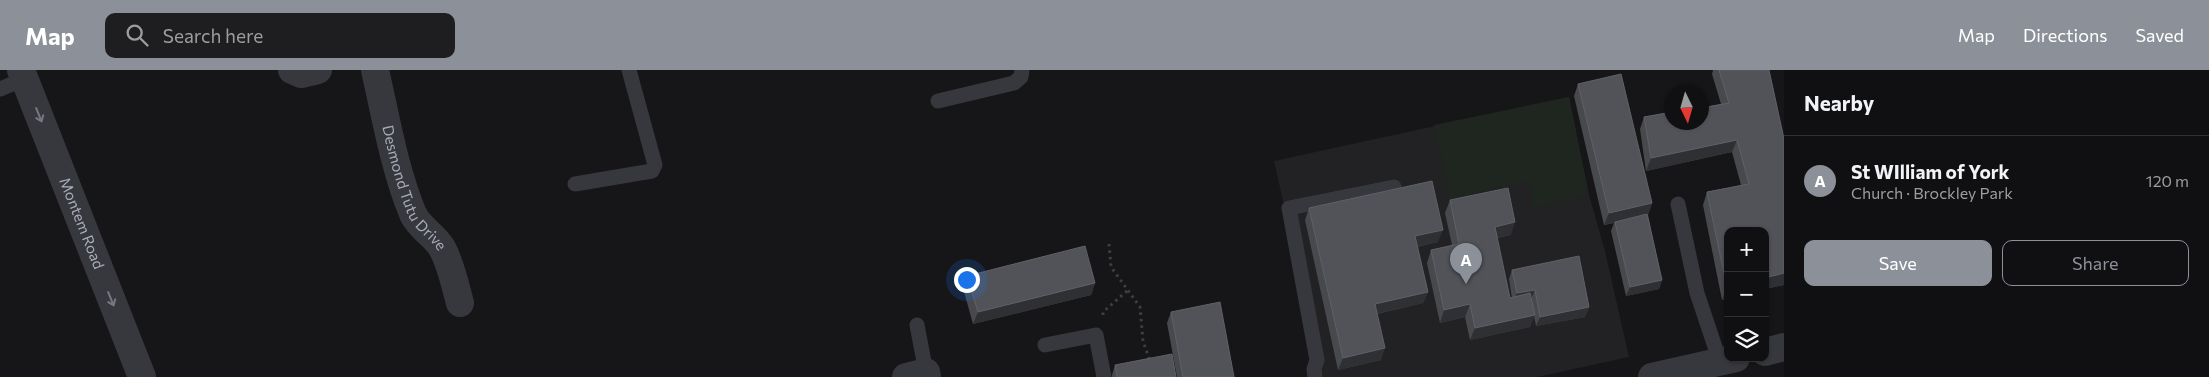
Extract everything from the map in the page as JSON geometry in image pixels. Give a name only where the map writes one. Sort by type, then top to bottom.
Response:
[{"type":"street","points":[[292,70],[301,74],[318,70]]},
{"type":"street","name":"Desmond Tutu Drive","points":[[375,70],[400,180],[417,221],[442,248],[460,302]]},
{"type":"street","name":"Montem Road","points":[[15,80],[142,377]]},
{"type":"street","points":[[1769,351],[1784,347]]},
{"type":"street","points":[[1652,377],[1724,361]]},
{"type":"lane","points":[[575,184],[652,171],[655,165],[629,70]]},
{"type":"lane","points":[[938,101],[1014,83],[1021,74]]},
{"type":"lane","points":[[1315,377],[1314,369],[1317,360],[1289,208],[1394,187]]},
{"type":"lane","points":[[1678,204],[1697,294],[1724,351]]},
{"type":"lane","points":[[917,325],[920,375]]},
{"type":"lane","points":[[1045,345],[1096,335],[1104,377]]},
{"type":"path","points":[[1109,244],[1111,267],[1140,307],[1143,341],[1150,361]]},
{"type":"shaded area","points":[[1569,97],[1589,195],[1605,251],[1629,357],[1537,377],[1323,377],[1274,161]]},
{"type":"shaded area","points":[[1569,97],[1589,195],[1534,208],[1529,181],[1450,199],[1434,125]]},
{"type":"building","points":[[1719,70],[1769,70],[1784,139],[1784,273],[1769,277],[1769,227],[1724,227],[1724,274],[1707,192],[1749,184],[1737,140],[1651,158],[1644,117],[1664,113],[1664,130],[1709,130],[1709,107],[1729,103]]},
{"type":"building","points":[[1621,74],[1652,203],[1609,213],[1578,84]]},
{"type":"building","points":[[1432,181],[1443,230],[1415,236],[1428,292],[1375,304],[1385,348],[1343,358],[1309,208]]},
{"type":"building","points":[[1508,188],[1515,222],[1495,227],[1510,298],[1530,293],[1535,315],[1475,328],[1470,304],[1444,310],[1431,250],[1459,244],[1450,200]]},
{"type":"building","points":[[1647,214],[1662,280],[1630,287],[1615,222]]},
{"type":"building","points":[[1085,246],[1095,283],[978,312],[967,276]]},
{"type":"building","points":[[1579,256],[1589,307],[1540,317],[1535,290],[1517,293],[1512,270]]},
{"type":"building","points":[[1220,302],[1234,377],[1183,377],[1171,312]]},
{"type":"building","points":[[1172,354],[1176,377],[1117,377],[1115,365]]},
{"type":"place","name":"St WIlliam of York","points":[[1466,284]]}]
